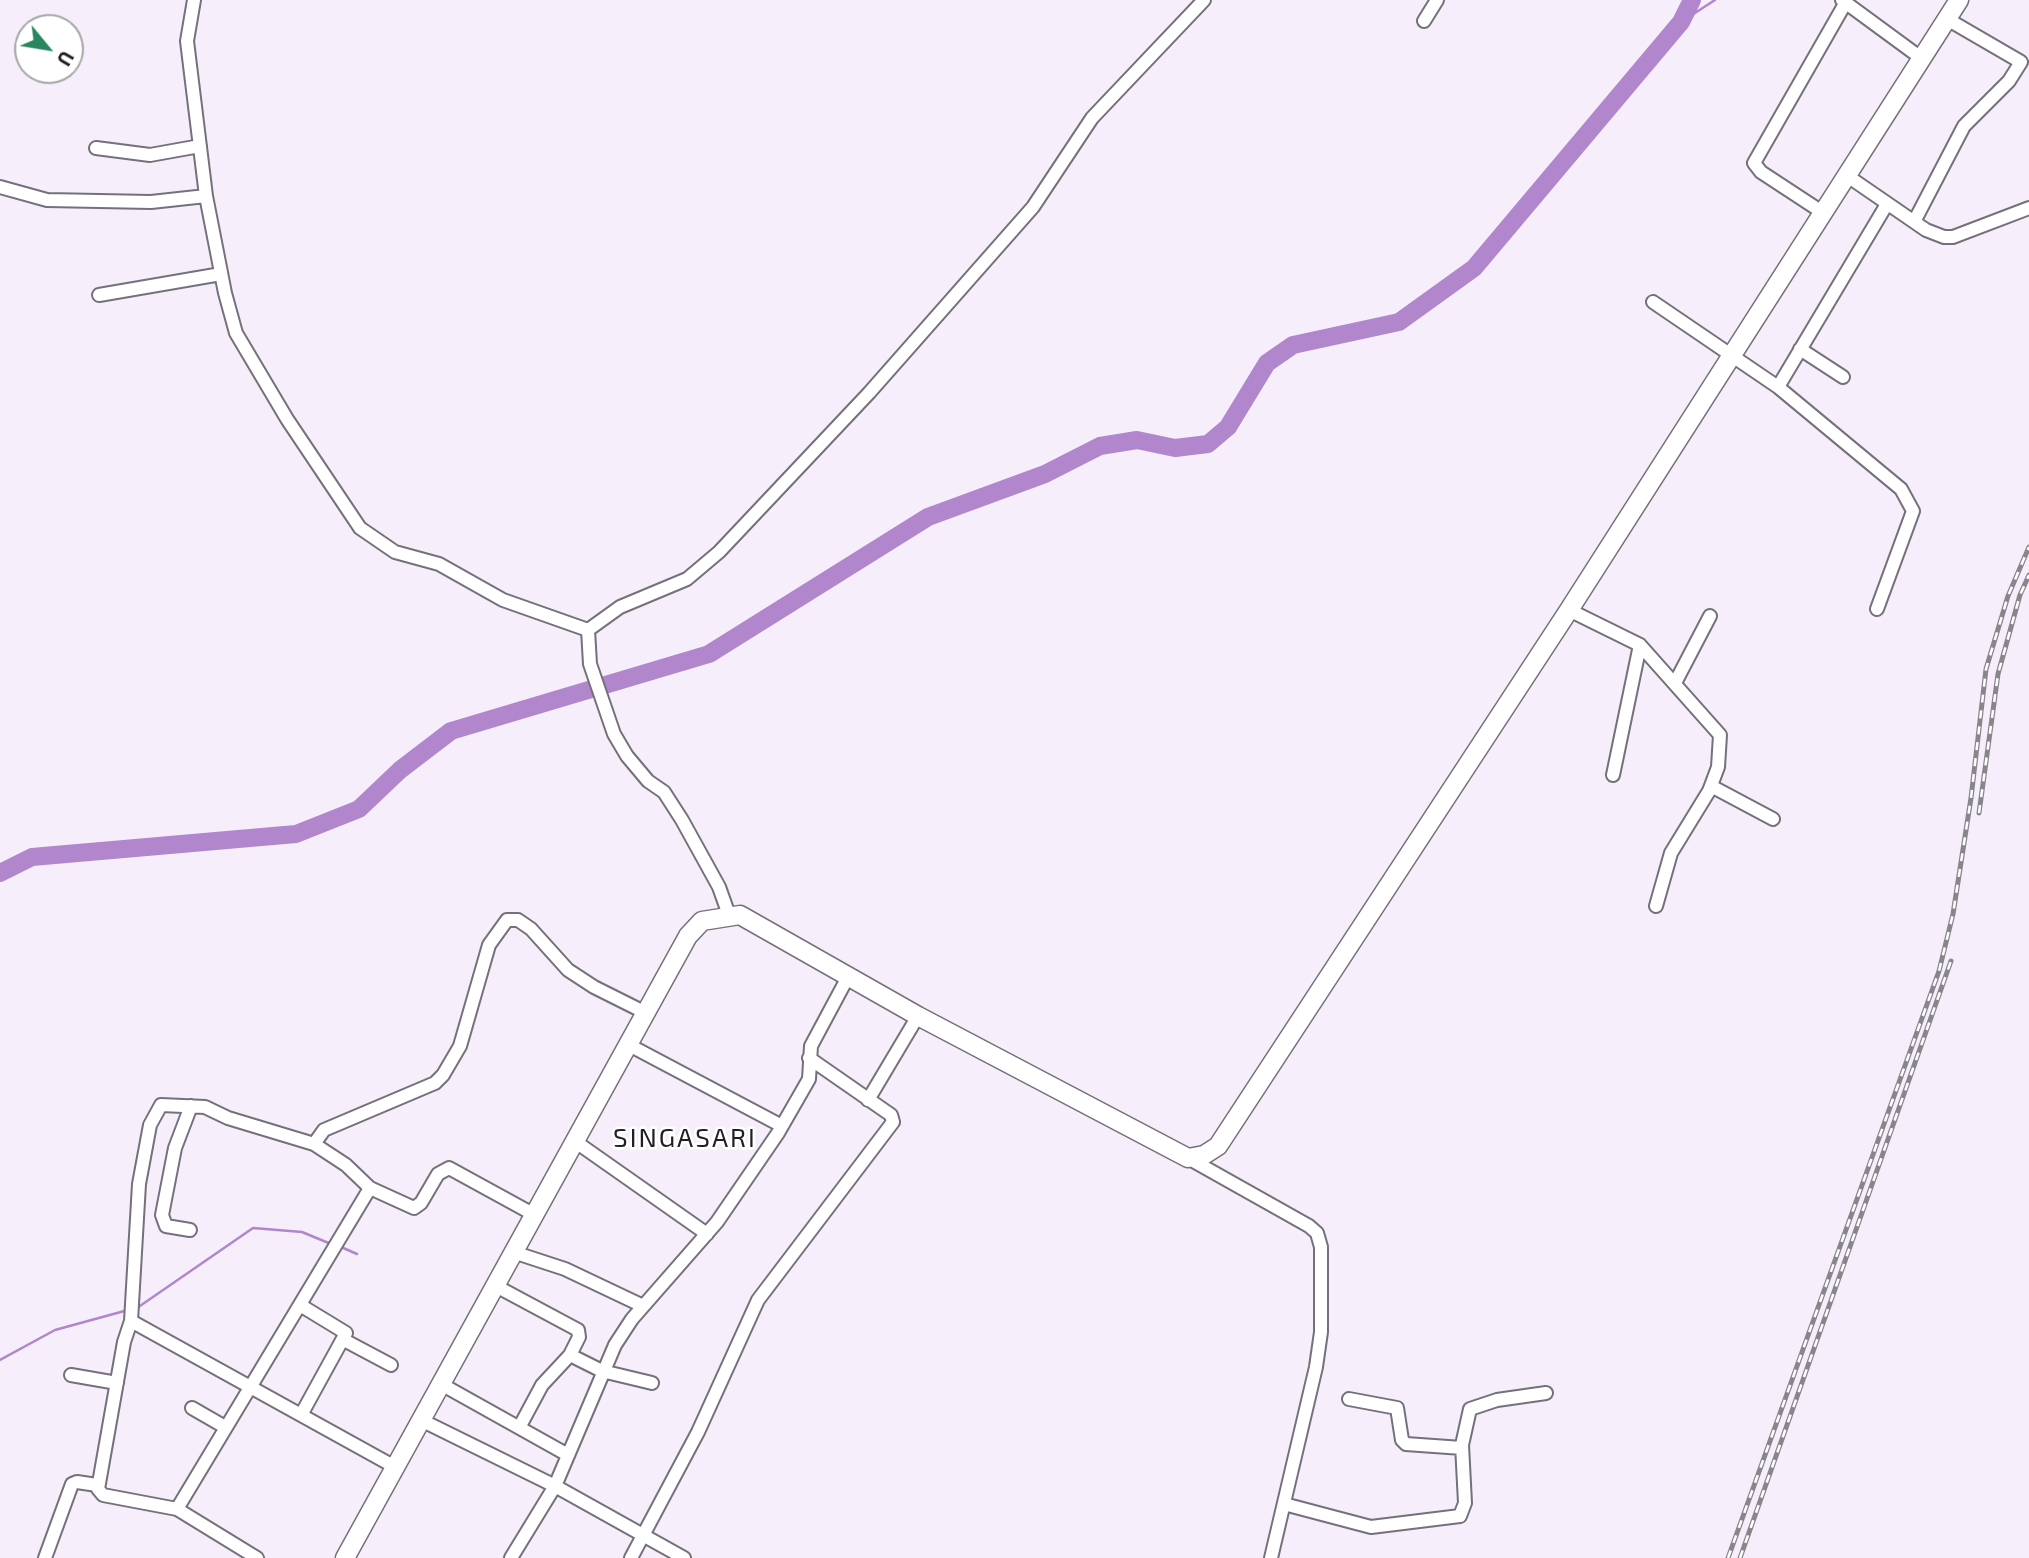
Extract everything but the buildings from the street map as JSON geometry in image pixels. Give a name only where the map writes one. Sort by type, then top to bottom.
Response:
[{"type":"street","points":[[194,0],[187,41],[206,196],[221,274],[236,333],[287,419],[360,528],[395,552],[439,564],[503,600],[588,631]]},
{"type":"street","points":[[588,631],[620,607],[687,579],[719,552],[869,393],[1033,206],[1101,107],[1204,0]]},
{"type":"street","points":[[1424,21],[1437,0]]},
{"type":"street","points":[[1188,1158],[1211,1152],[1223,1140],[1569,610],[1959,0]]},
{"type":"street","points":[[1822,212],[1756,169],[1754,163],[1844,1],[1921,58]]},
{"type":"street","points":[[1915,220],[1964,126],[2009,81],[2025,57],[1947,19]]},
{"type":"street","points":[[96,148],[150,155],[200,146]]},
{"type":"street","points":[[1846,175],[1926,230],[1944,237],[1953,237],[2029,208]]},
{"type":"street","points":[[0,187],[47,200],[151,202],[206,196]]},
{"type":"street","points":[[1778,387],[1887,204]]},
{"type":"street","points":[[99,295],[221,274]]},
{"type":"street","points":[[1653,302],[1778,387],[1890,478],[1912,505],[1909,526],[1877,609]]},
{"type":"street","points":[[1800,349],[1843,377]]},
{"type":"street","points":[[1569,610],[1640,645],[1720,736],[1718,767],[1711,786],[1671,853],[1656,906]]},
{"type":"street","points":[[1675,683],[1710,616]]},
{"type":"street","points":[[588,631],[590,664],[606,716],[627,756],[648,781],[664,792],[682,820],[719,887],[729,915]]},
{"type":"street","points":[[1614,775],[1640,645]]},
{"type":"street","points":[[1711,786],[1773,819]]},
{"type":"street","points":[[345,1558],[533,1214],[576,1142],[695,926],[702,921],[740,915],[918,1016],[1188,1158],[1309,1226],[1320,1238],[1321,1332],[1318,1355],[1272,1558]]},
{"type":"street","points":[[314,1144],[324,1130],[435,1083],[443,1075],[460,1046],[489,945],[507,920],[518,920],[531,929],[568,970],[594,987],[646,1013]]},
{"type":"street","points":[[511,1558],[555,1486],[615,1345],[643,1306],[744,1186],[782,1126],[809,1079],[809,1058],[818,1031],[849,975]]},
{"type":"street","points":[[869,1100],[918,1016]]},
{"type":"street","points":[[629,1045],[782,1126]]},
{"type":"street","points":[[631,1558],[698,1432],[758,1300],[892,1124],[891,1115],[809,1058]]},
{"type":"street","points":[[252,1557],[177,1509],[103,1495],[97,1485],[134,1299],[139,1184],[150,1125],[161,1105],[191,1106],[314,1144],[370,1188],[414,1208],[421,1203],[438,1174],[449,1168],[533,1214]]},
{"type":"street","points":[[190,1230],[166,1226],[162,1215],[175,1147],[191,1106]]},
{"type":"street","points":[[576,1142],[706,1234]]},
{"type":"street","points":[[177,1509],[370,1188]]},
{"type":"street","points":[[513,1252],[565,1269],[643,1306]]},
{"type":"street","points":[[495,1285],[578,1330],[579,1337],[570,1355],[542,1385],[520,1426]]},
{"type":"street","points":[[300,1306],[344,1331],[344,1340],[301,1416]]},
{"type":"street","points":[[131,1317],[395,1467]]},
{"type":"street","points":[[344,1340],[391,1365]]},
{"type":"street","points":[[570,1355],[602,1371],[652,1382]]},
{"type":"street","points":[[71,1375],[117,1383]]},
{"type":"street","points":[[441,1384],[568,1455]]},
{"type":"street","points":[[1284,1504],[1371,1527],[1460,1516],[1465,1503],[1462,1448],[1466,1415],[1474,1406],[1546,1393]]},
{"type":"street","points":[[1349,1399],[1397,1408],[1402,1440],[1406,1444],[1462,1448]]},
{"type":"street","points":[[192,1408],[225,1427]]},
{"type":"street","points":[[421,1420],[555,1486],[684,1558]]},
{"type":"street","points":[[45,1558],[72,1484],[77,1482],[97,1485]]},
{"type":"waterway","points":[[0,873],[32,857],[296,834],[359,809],[400,770],[451,731],[709,654],[928,517],[1045,474],[1100,446],[1137,440],[1175,448],[1208,444],[1228,427],[1267,363],[1293,345],[1399,322],[1474,268],[1681,22],[1692,0]]},
{"type":"waterway","points":[[1681,22],[1715,0]]},
{"type":"waterway","points":[[137,1308],[253,1228],[302,1232],[331,1244]]},
{"type":"waterway","points":[[341,1247],[357,1254]]},
{"type":"waterway","points":[[0,1360],[55,1330],[128,1310]]},
{"type":"railway","points":[[1728,1558],[1939,971],[1953,914],[1971,798],[1986,669],[2008,596],[2029,547]]},
{"type":"railway","points":[[1979,813],[1998,674],[2020,595],[2029,575]]},
{"type":"railway","points":[[1740,1558],[1951,961]]},
{"type":"district","name":"SINGASARI","points":[[685,1138]]}]
